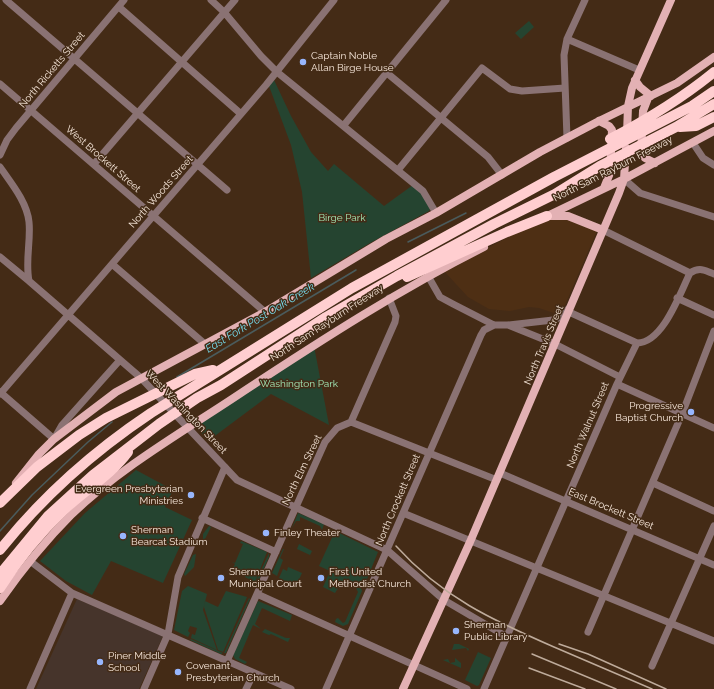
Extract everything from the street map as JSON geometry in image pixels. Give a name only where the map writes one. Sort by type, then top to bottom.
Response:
[{"type":"highway","points":[[650,123],[714,72]]},
{"type":"highway","name":"North Sam Rayburn Freeway","points":[[0,550],[36,508],[74,472],[124,431],[151,413],[189,383],[224,367],[352,288],[554,177],[607,145],[650,123],[692,106],[714,91]]},
{"type":"highway","name":"North Sam Rayburn Freeway","points":[[0,574],[48,516],[92,475],[158,424],[197,398],[222,385],[309,328],[354,301],[494,224],[555,194],[600,166],[656,138],[714,104]]},
{"type":"highway","points":[[676,127],[696,126],[714,117]]},
{"type":"highway","points":[[354,301],[507,232],[547,216]]},
{"type":"highway","points":[[0,502],[57,450],[106,418],[189,383]]},
{"type":"highway","points":[[0,588],[34,542],[64,510],[120,463],[135,441]]},
{"type":"main road","name":"North Travis Street","points":[[403,689],[470,542],[574,301],[624,178],[628,106],[639,70],[671,0]]},
{"type":"main road","points":[[0,502],[39,454],[54,439],[101,402],[141,378],[206,345],[265,312],[386,239],[436,213],[567,138],[690,75],[714,57]]},
{"type":"main road","points":[[635,80],[649,97]]},
{"type":"main road","points":[[649,97],[643,111],[641,153],[645,158],[655,162]]},
{"type":"main road","points":[[599,121],[609,126],[612,130],[610,173],[604,188]]},
{"type":"main road","name":"North Sam Rayburn Freeway","points":[[0,602],[30,561],[72,514],[99,492],[129,468],[337,329],[428,276],[624,178],[714,131]]},
{"type":"main road","points":[[547,216],[568,216],[603,230]]},
{"type":"street","points":[[6,0],[227,190]]},
{"type":"street","name":"North Ricketts Street","points":[[0,155],[7,140],[31,110],[119,8],[124,0]]},
{"type":"street","points":[[211,0],[224,12],[261,56],[277,72],[344,125],[423,191],[436,213]]},
{"type":"street","points":[[94,164],[235,0]]},
{"type":"street","name":"North Woods Street","points":[[0,393],[69,315],[277,72],[334,0]]},
{"type":"street","points":[[344,125],[446,0]]},
{"type":"street","points":[[567,138],[564,55],[567,39],[585,0]]},
{"type":"street","points":[[119,8],[241,114]]},
{"type":"street","points":[[567,39],[639,70]]},
{"type":"street","points":[[398,170],[482,68],[510,89],[529,91],[565,88]]},
{"type":"street","points":[[387,73],[488,157],[502,175]]},
{"type":"street","name":"West Brockett Street","points":[[0,84],[265,312]]},
{"type":"street","points":[[693,143],[703,158],[714,165]]},
{"type":"street","points":[[0,167],[21,199],[29,221],[26,267],[29,281]]},
{"type":"street","points":[[624,178],[640,193],[714,217]]},
{"type":"street","points":[[603,230],[690,273]]},
{"type":"street","name":"West Washington Street","points":[[0,257],[141,378],[225,468],[245,484],[387,550],[444,600],[507,637]]},
{"type":"street","points":[[112,264],[206,345]]},
{"type":"street","points":[[569,312],[637,343],[643,343],[658,333],[690,273],[696,269],[703,269],[714,274]]},
{"type":"street","points":[[428,276],[440,297],[494,325],[553,320],[562,317],[574,301]]},
{"type":"street","points":[[389,298],[396,316],[396,322],[351,422],[429,454],[498,476]]},
{"type":"street","points":[[678,298],[714,314]]},
{"type":"street","name":"North Crockett Street","points":[[326,689],[481,335],[484,330],[494,325]]},
{"type":"street","points":[[508,325],[555,344],[620,377]]},
{"type":"street","points":[[588,632],[682,414],[714,331]]},
{"type":"street","name":"North Walnut Street","points":[[484,689],[620,377],[637,343]]},
{"type":"street","points":[[0,393],[54,439],[62,425],[120,360]]},
{"type":"street","points":[[617,384],[714,428]]},
{"type":"street","name":"North Elm Street","points":[[228,660],[325,442],[337,428],[351,422]]},
{"type":"street","points":[[144,689],[168,634],[178,576],[225,468]]},
{"type":"street","name":"East Brockett Street","points":[[498,476],[567,501],[714,565]]},
{"type":"street","points":[[653,483],[714,510]]},
{"type":"street","points":[[403,513],[603,597],[714,640]]},
{"type":"street","points":[[202,518],[276,552]]},
{"type":"street","points":[[652,666],[714,526]]},
{"type":"street","points":[[30,561],[72,593],[228,660],[291,689]]},
{"type":"street","points":[[30,689],[72,593]]},
{"type":"street","points":[[257,594],[350,634],[413,665],[467,689]]},
{"type":"street","points":[[246,689],[254,673]]},
{"type":"shaded area","points":[[566,218],[596,231],[596,233],[565,305],[557,314],[539,308],[529,307],[510,311],[489,309],[468,297],[444,271],[543,219]]},
{"type":"shaded area","name":"Piner Middle School","points":[[77,599],[163,636],[139,689],[36,689]]},
{"type":"green space","points":[[529,21],[534,27],[521,39],[515,33]]},
{"type":"green space","name":"Birge Park","points":[[274,80],[291,116],[311,152],[328,171],[334,164],[384,206],[413,185],[421,192],[430,209],[429,211],[370,243],[311,278],[302,192],[291,145],[269,86]]},
{"type":"green space","name":"Washington Park","points":[[314,346],[329,425],[271,394],[208,441],[198,428],[201,423]]},
{"type":"green space","name":"Sherman Bearcat Stadium","points":[[136,470],[173,490],[165,507],[192,520],[163,583],[111,561],[92,595],[66,581],[40,561],[85,513]]},
{"type":"green space","points":[[298,513],[324,524],[322,530],[320,526],[300,517],[300,521],[296,521],[292,528]]},
{"type":"green space","points":[[209,526],[235,538],[211,527],[203,543],[203,534]]},
{"type":"green space","points":[[335,531],[378,552],[365,584],[346,582],[339,587],[335,593],[323,587],[330,571],[319,566]]},
{"type":"green space","points":[[241,541],[267,552],[255,582],[245,577],[247,571],[243,569],[240,576],[231,572],[235,564],[232,562],[235,563],[243,544],[240,543]]},
{"type":"green space","points":[[299,544],[312,551],[310,555],[297,549]]},
{"type":"green space","points":[[283,549],[280,558],[283,560],[277,576],[272,573]]},
{"type":"green space","points":[[269,553],[269,557],[256,586],[254,585]]},
{"type":"green space","points":[[196,554],[194,567],[185,576],[184,574],[193,555]]},
{"type":"green space","points":[[288,567],[302,573],[296,586],[279,578],[283,569],[287,571]]},
{"type":"green space","points":[[188,586],[207,594],[203,610],[217,650],[191,638],[192,634],[195,635],[197,628],[190,626],[188,631],[190,633],[188,637],[174,630],[182,591]]},
{"type":"green space","points":[[356,588],[361,588],[362,591],[348,624],[343,626],[335,622],[336,619],[338,618],[343,623],[345,622],[358,592]]},
{"type":"green space","points":[[226,591],[247,597],[223,652],[218,650],[204,607],[205,601],[218,607]]},
{"type":"green space","points":[[249,598],[250,599],[226,653],[224,653]]},
{"type":"green space","points":[[258,601],[292,615],[290,621],[262,608],[255,624],[261,629],[253,625],[239,658],[247,662],[245,664],[235,659],[233,655]]},
{"type":"green space","points":[[265,629],[286,638],[290,638],[288,642],[271,634],[269,635],[262,632]]},
{"type":"green space","points":[[191,639],[223,653],[221,654],[190,640]]},
{"type":"green space","points":[[454,644],[459,644],[469,649],[468,651],[466,648],[452,650]]},
{"type":"green space","points":[[478,652],[491,658],[479,685],[477,686],[465,680]]},
{"type":"green space","points":[[455,658],[461,663],[461,668],[443,660],[448,659],[450,663],[455,662]]},
{"type":"waterway","name":"East Fork Post Oak Creek","points":[[408,242],[466,213]]},
{"type":"waterway","name":"East Fork Post Oak Creek","points":[[177,377],[356,270]]},
{"type":"waterway","name":"East Fork Post Oak Creek","points":[[0,531],[32,495],[88,442],[112,422]]},
{"type":"railway","points":[[396,546],[431,580],[469,606],[531,637],[652,689]]},
{"type":"railway","points":[[559,644],[588,654],[666,689]]},
{"type":"railway","points":[[532,654],[616,689]]},
{"type":"railway","points":[[529,668],[585,689]]},
{"type":"place","name":"Captain Noble Allan Birge House","points":[[303,62]]},
{"type":"place","name":"Progressive Baptist Church","points":[[691,412]]},
{"type":"place","name":"Evergreen Presbyterian Ministries","points":[[191,495]]},
{"type":"place","name":"Finley Theater","points":[[266,533]]},
{"type":"place","name":"Sherman Bearcat Stadium","points":[[123,536]]},
{"type":"place","name":"Sherman Municipal Court","points":[[221,578]]},
{"type":"place","name":"First United Methodist Church","points":[[321,578]]},
{"type":"place","name":"Sherman Public Library","points":[[456,631]]},
{"type":"place","name":"Piner Middle School","points":[[100,662]]},
{"type":"place","name":"Covenant Presbyterian Church","points":[[178,672]]}]
